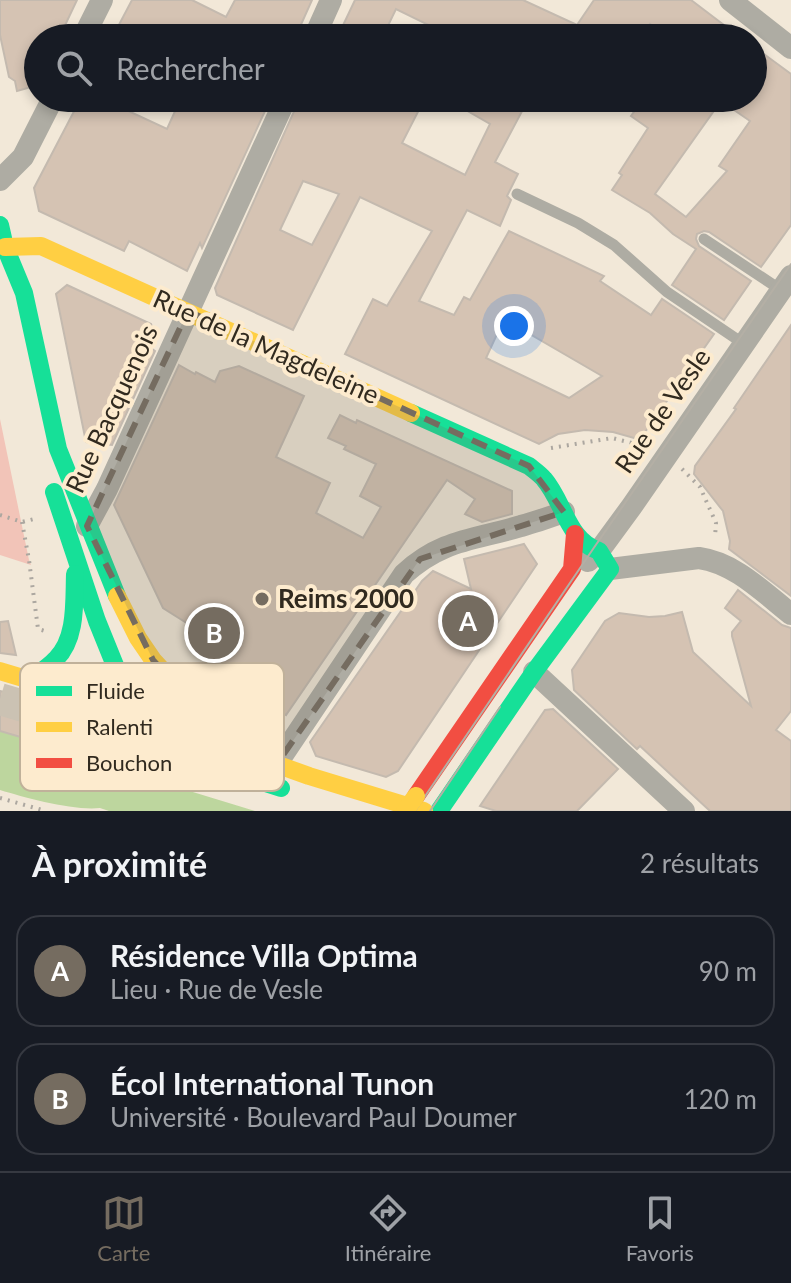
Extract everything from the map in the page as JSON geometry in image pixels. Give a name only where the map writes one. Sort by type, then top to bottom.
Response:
[{"type":"main road","points":[[0,225],[5,247],[24,293],[58,449],[119,601],[138,638],[156,663]]},
{"type":"main road","name":"Rue de la Magdeleine","points":[[5,247],[41,246],[529,466],[543,478],[575,534]]},
{"type":"main road","points":[[1,285],[5,247]]},
{"type":"main road","points":[[38,440],[76,563],[115,663]]},
{"type":"main road","points":[[575,534],[605,560]]},
{"type":"main road","name":"Rue de Vesle","points":[[415,806],[572,569],[575,534]]},
{"type":"main road","name":"Rue de Vesle","points":[[441,808],[534,672],[605,560]]},
{"type":"main road","points":[[50,663],[59,656],[68,637],[73,616],[76,563]]},
{"type":"main road","points":[[0,671],[20,676]]},
{"type":"main road","points":[[284,767],[415,806]]},
{"type":"main road","points":[[284,789],[297,793]]},
{"type":"street","points":[[90,24],[102,0]]},
{"type":"street","points":[[320,24],[331,0]]},
{"type":"street","points":[[730,0],[760,24]]},
{"type":"street","points":[[767,29],[791,48]]},
{"type":"street","points":[[0,180],[23,157],[46,112]]},
{"type":"street","name":"Rue Bacquenois","points":[[87,526],[107,489],[280,112]]},
{"type":"street","name":"Rue de Vesle","points":[[572,569],[605,560],[786,283]]},
{"type":"street","points":[[284,753],[404,574],[420,559],[450,544],[564,512]]},
{"type":"street","points":[[605,560],[713,560],[740,575],[791,614]]},
{"type":"street","points":[[534,672],[684,811]]},
{"type":"lane","points":[[517,194],[578,223],[614,245],[667,292],[744,344]]},
{"type":"lane","points":[[704,239],[786,283]]},
{"type":"path","points":[[0,515],[22,522]]},
{"type":"path","points":[[0,798],[46,811]]},
{"type":"highlighted area","points":[[188,311],[529,466],[564,512],[420,559],[276,765],[235,749],[153,660],[87,526]]},
{"type":"shaded area","points":[[0,419],[29,560],[31,565],[0,555]]},
{"type":"shaded area","points":[[0,731],[20,737],[20,791],[190,791],[255,811],[109,811],[50,803],[0,790]]},
{"type":"building","points":[[0,0],[77,0],[66,24],[24,24],[24,89],[17,91],[15,81],[9,77],[0,35]]},
{"type":"building","points":[[132,0],[192,0],[226,17],[235,0],[312,0],[301,24],[119,24]]},
{"type":"building","points":[[355,0],[523,0],[575,24],[427,24],[396,9],[389,24],[344,24]]},
{"type":"building","points":[[594,0],[691,0],[723,24],[578,24]]},
{"type":"building","points":[[767,56],[791,74],[791,225],[761,267],[709,232],[697,234],[699,246],[751,281],[724,320],[672,285],[696,249],[650,213],[612,190],[622,175],[619,173],[648,128],[631,116],[634,112],[713,112],[655,194],[686,217],[727,171],[719,166],[750,121],[737,112],[767,112]]},
{"type":"building","points":[[74,112],[130,112],[167,129],[175,112],[265,112],[202,248],[200,243],[187,271],[129,241],[124,251],[39,211],[34,188]]},
{"type":"building","points":[[294,112],[418,112],[402,143],[465,175],[490,124],[469,112],[522,112],[495,162],[518,174],[507,196],[511,200],[500,226],[467,210],[419,301],[454,315],[464,297],[470,300],[509,231],[604,276],[600,281],[651,315],[662,299],[714,334],[643,435],[634,438],[613,432],[585,430],[558,434],[539,444],[345,354],[373,299],[387,306],[432,231],[360,197],[293,330],[217,295],[215,288]],"holes":[[[303,181],[339,194],[312,245],[280,230]],[[504,319],[602,376],[569,398],[486,358]]]},
{"type":"building","points":[[67,285],[151,324],[156,338],[151,348],[155,351],[112,445],[86,442],[56,294]]},
{"type":"building","points":[[791,325],[791,596],[729,549],[723,511],[694,474],[695,466]]},
{"type":"building","points":[[179,365],[215,382],[220,371],[239,366],[304,396],[276,457],[330,483],[316,513],[363,538],[381,507],[360,496],[376,464],[328,438],[340,415],[512,491],[512,514],[482,522],[465,514],[475,499],[447,480],[286,715],[284,663],[225,663],[197,644],[204,634],[163,608],[114,505]]},
{"type":"building","points":[[524,544],[537,564],[398,771],[386,777],[316,756],[310,742],[422,581],[433,571],[471,589],[464,559]]},
{"type":"building","points":[[738,590],[782,625],[791,628],[791,711],[776,730],[791,741],[791,811],[710,811],[574,690],[572,670],[605,621],[619,613],[649,617],[682,612],[693,652],[751,706],[732,636],[741,621],[725,608]]},
{"type":"building","points":[[8,621],[16,655],[0,653],[0,622]]},
{"type":"building","points":[[0,691],[20,696],[20,737],[0,731]]},
{"type":"building","points":[[553,709],[618,769],[577,811],[496,811],[480,806],[545,710]]},
{"type":"tunnel","points":[[0,699],[20,705]]},
{"type":"tram line","points":[[415,811],[791,264]]},
{"type":"tram line","points":[[430,811],[500,707]]},
{"type":"traffic: fast","points":[[0,225],[5,247],[24,293],[58,449],[117,596]]},
{"type":"traffic: fast","points":[[411,413],[529,466],[551,488],[580,538],[599,551],[610,569],[534,672],[439,811]]},
{"type":"traffic: fast","points":[[54,492],[114,663]]},
{"type":"traffic: fast","points":[[52,663],[63,650],[71,630],[75,574]]},
{"type":"traffic: slow","points":[[5,247],[41,246],[411,413]]},
{"type":"traffic: slow","points":[[117,596],[138,638],[156,663]]},
{"type":"traffic: slow","points":[[0,671],[20,677]]},
{"type":"traffic: slow","points":[[284,767],[424,811]]},
{"type":"traffic: slow","points":[[405,811],[416,796]]},
{"type":"traffic: jam","points":[[416,796],[572,569],[575,534]]},
{"type":"place","name":"Reims 2000","points":[[262,599]]},
{"type":"place","name":"Résidence Villa Optima","points":[[468,621]]},
{"type":"place","name":"Écol International Tunon","points":[[214,633]]}]
